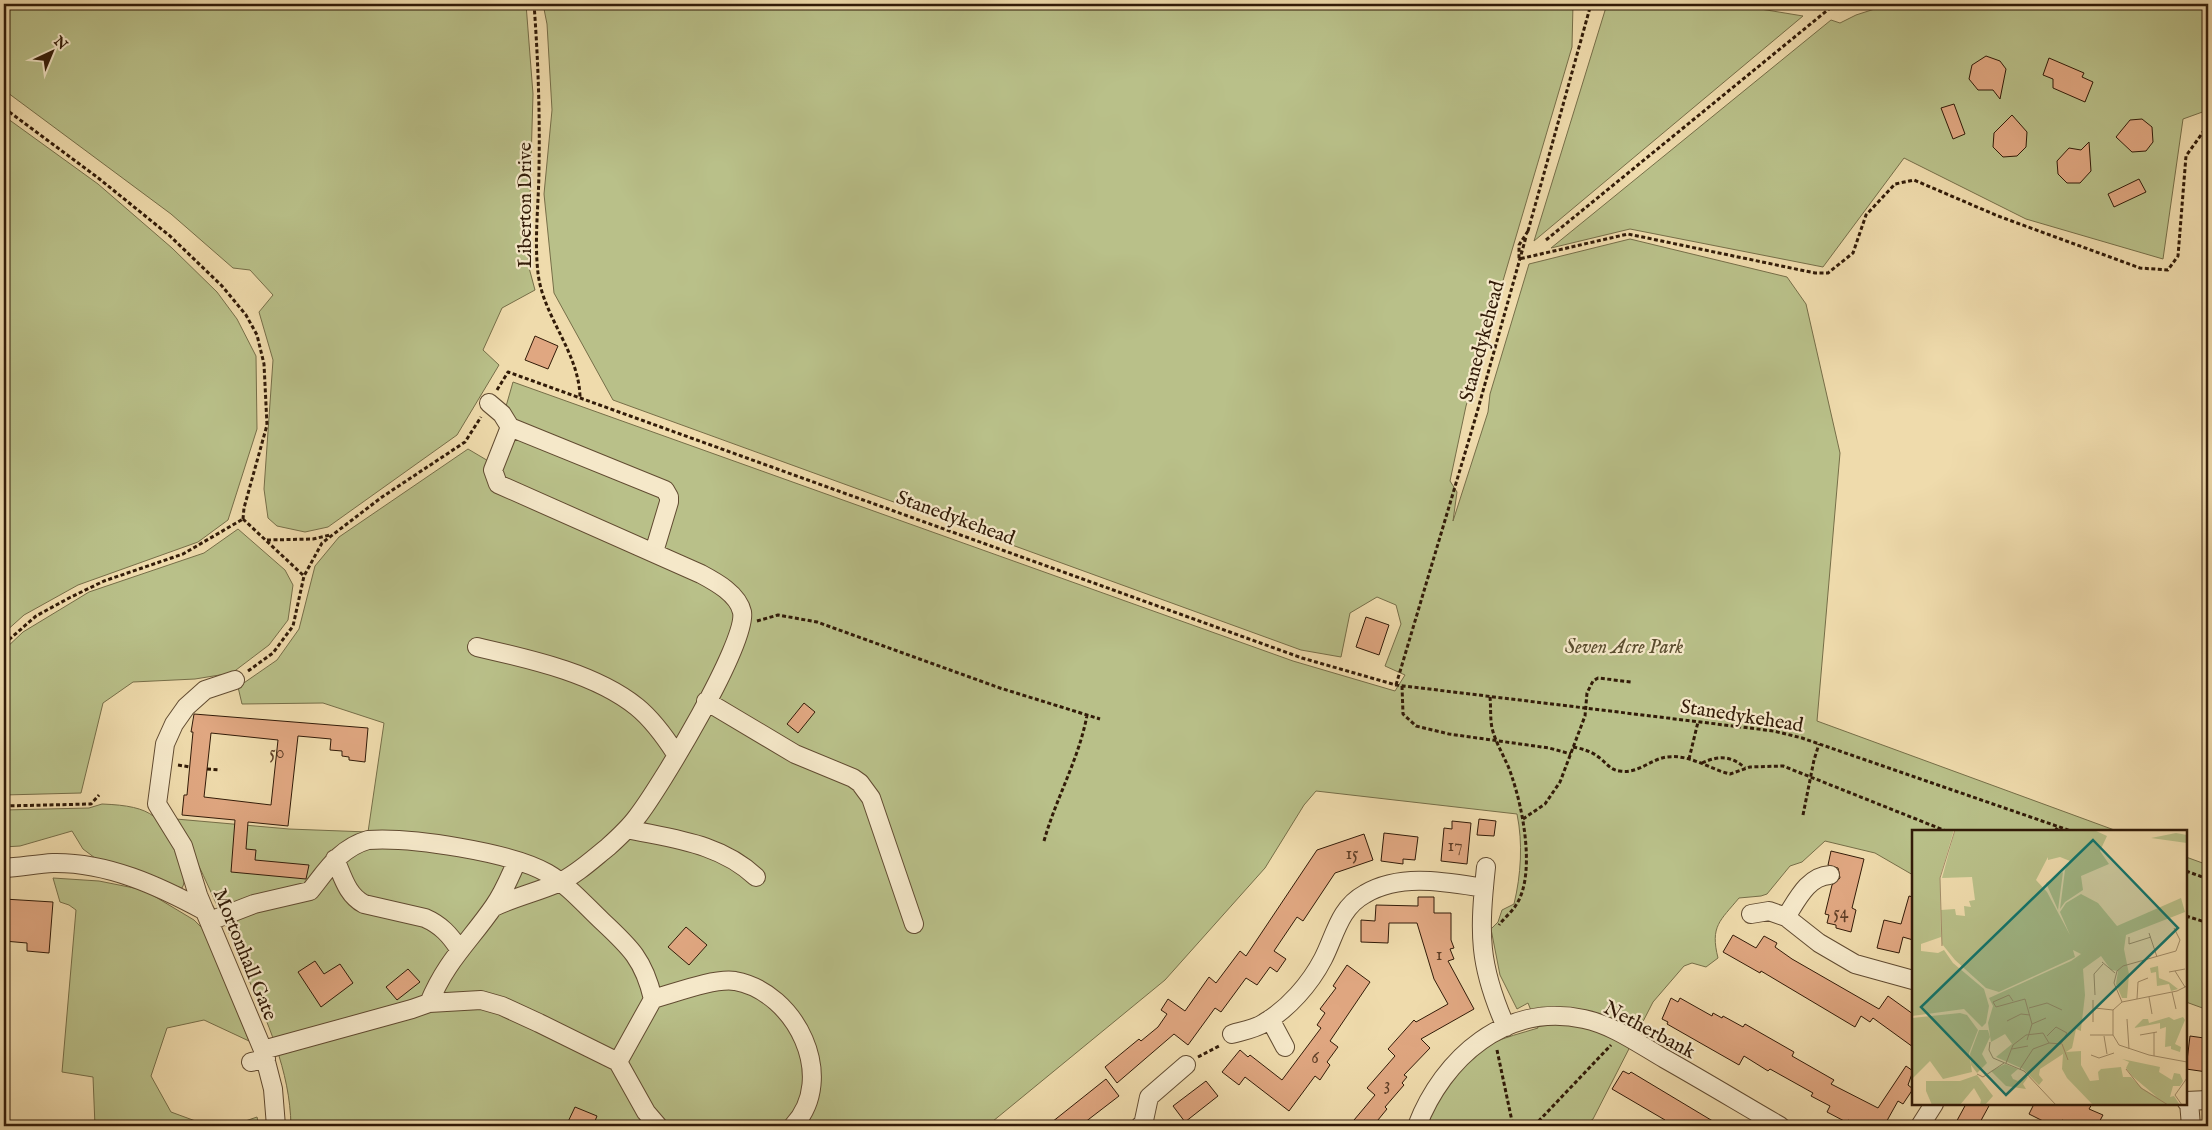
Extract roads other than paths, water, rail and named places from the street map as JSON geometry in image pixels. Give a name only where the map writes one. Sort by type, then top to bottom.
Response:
[{"type":"street","points":[[489,403],[502,414],[510,427],[665,490],[669,502],[654,552]]},
{"type":"street","points":[[494,907],[560,882],[588,863],[627,829],[660,784],[727,664],[739,635],[742,612],[731,595],[707,577],[498,484],[493,470],[510,427]]},
{"type":"street","points":[[477,647],[541,663],[578,676],[618,695],[642,712],[657,728],[676,754]]},
{"type":"street","name":"Mortonhall Gate","points":[[235,680],[205,690],[186,707],[174,724],[165,744],[158,804],[183,846],[273,1089],[276,1126]]},
{"type":"street","points":[[706,701],[795,754],[822,767],[844,773],[860,783],[871,798],[914,924]]},
{"type":"street","points":[[627,829],[707,846],[739,862],[756,877]]},
{"type":"street","points":[[4,868],[53,863],[87,866],[148,883],[208,916],[310,891],[324,870],[335,859],[353,845],[375,840],[468,850],[517,861],[560,882],[631,949],[646,973],[653,999],[618,1062]]},
{"type":"street","points":[[335,859],[346,886],[357,900],[364,904],[434,922],[451,936],[459,950]]},
{"type":"street","points":[[429,1003],[437,983],[459,950],[494,907],[517,861]]},
{"type":"street","points":[[1486,867],[1480,933],[1484,965],[1500,1030]]},
{"type":"street","points":[[1786,917],[1813,880],[1822,875],[1830,875]]},
{"type":"street","points":[[1232,1034],[1263,1024],[1292,1000],[1315,972],[1348,907],[1365,893],[1389,884],[1414,881],[1438,881],[1484,888]]},
{"type":"street","points":[[1751,914],[1768,911],[1786,917],[1819,943],[1855,964],[1912,980]]},
{"type":"street","points":[[653,999],[711,984],[732,981],[756,989],[782,1007],[800,1028],[808,1052],[810,1071],[808,1105],[793,1126]]},
{"type":"street","points":[[260,1057],[429,1003],[468,1000],[491,1002],[618,1062],[646,1112],[658,1126]]},
{"type":"street","name":"Netherbank","points":[[1417,1126],[1439,1081],[1476,1042],[1500,1030],[1532,1018],[1562,1016],[1584,1019],[1622,1034],[1780,1126]]},
{"type":"street","points":[[1270,1019],[1285,1047]]},
{"type":"street","points":[[1143,1126],[1149,1097],[1186,1065]]},
{"type":"street","points":[[2191,1126],[2187,1102],[2208,1100]]},
{"type":"street","points":[[1920,1126],[1933,1105]]},
{"type":"park label","name":"Seven Acre Park","points":[[1624,646]]}]
